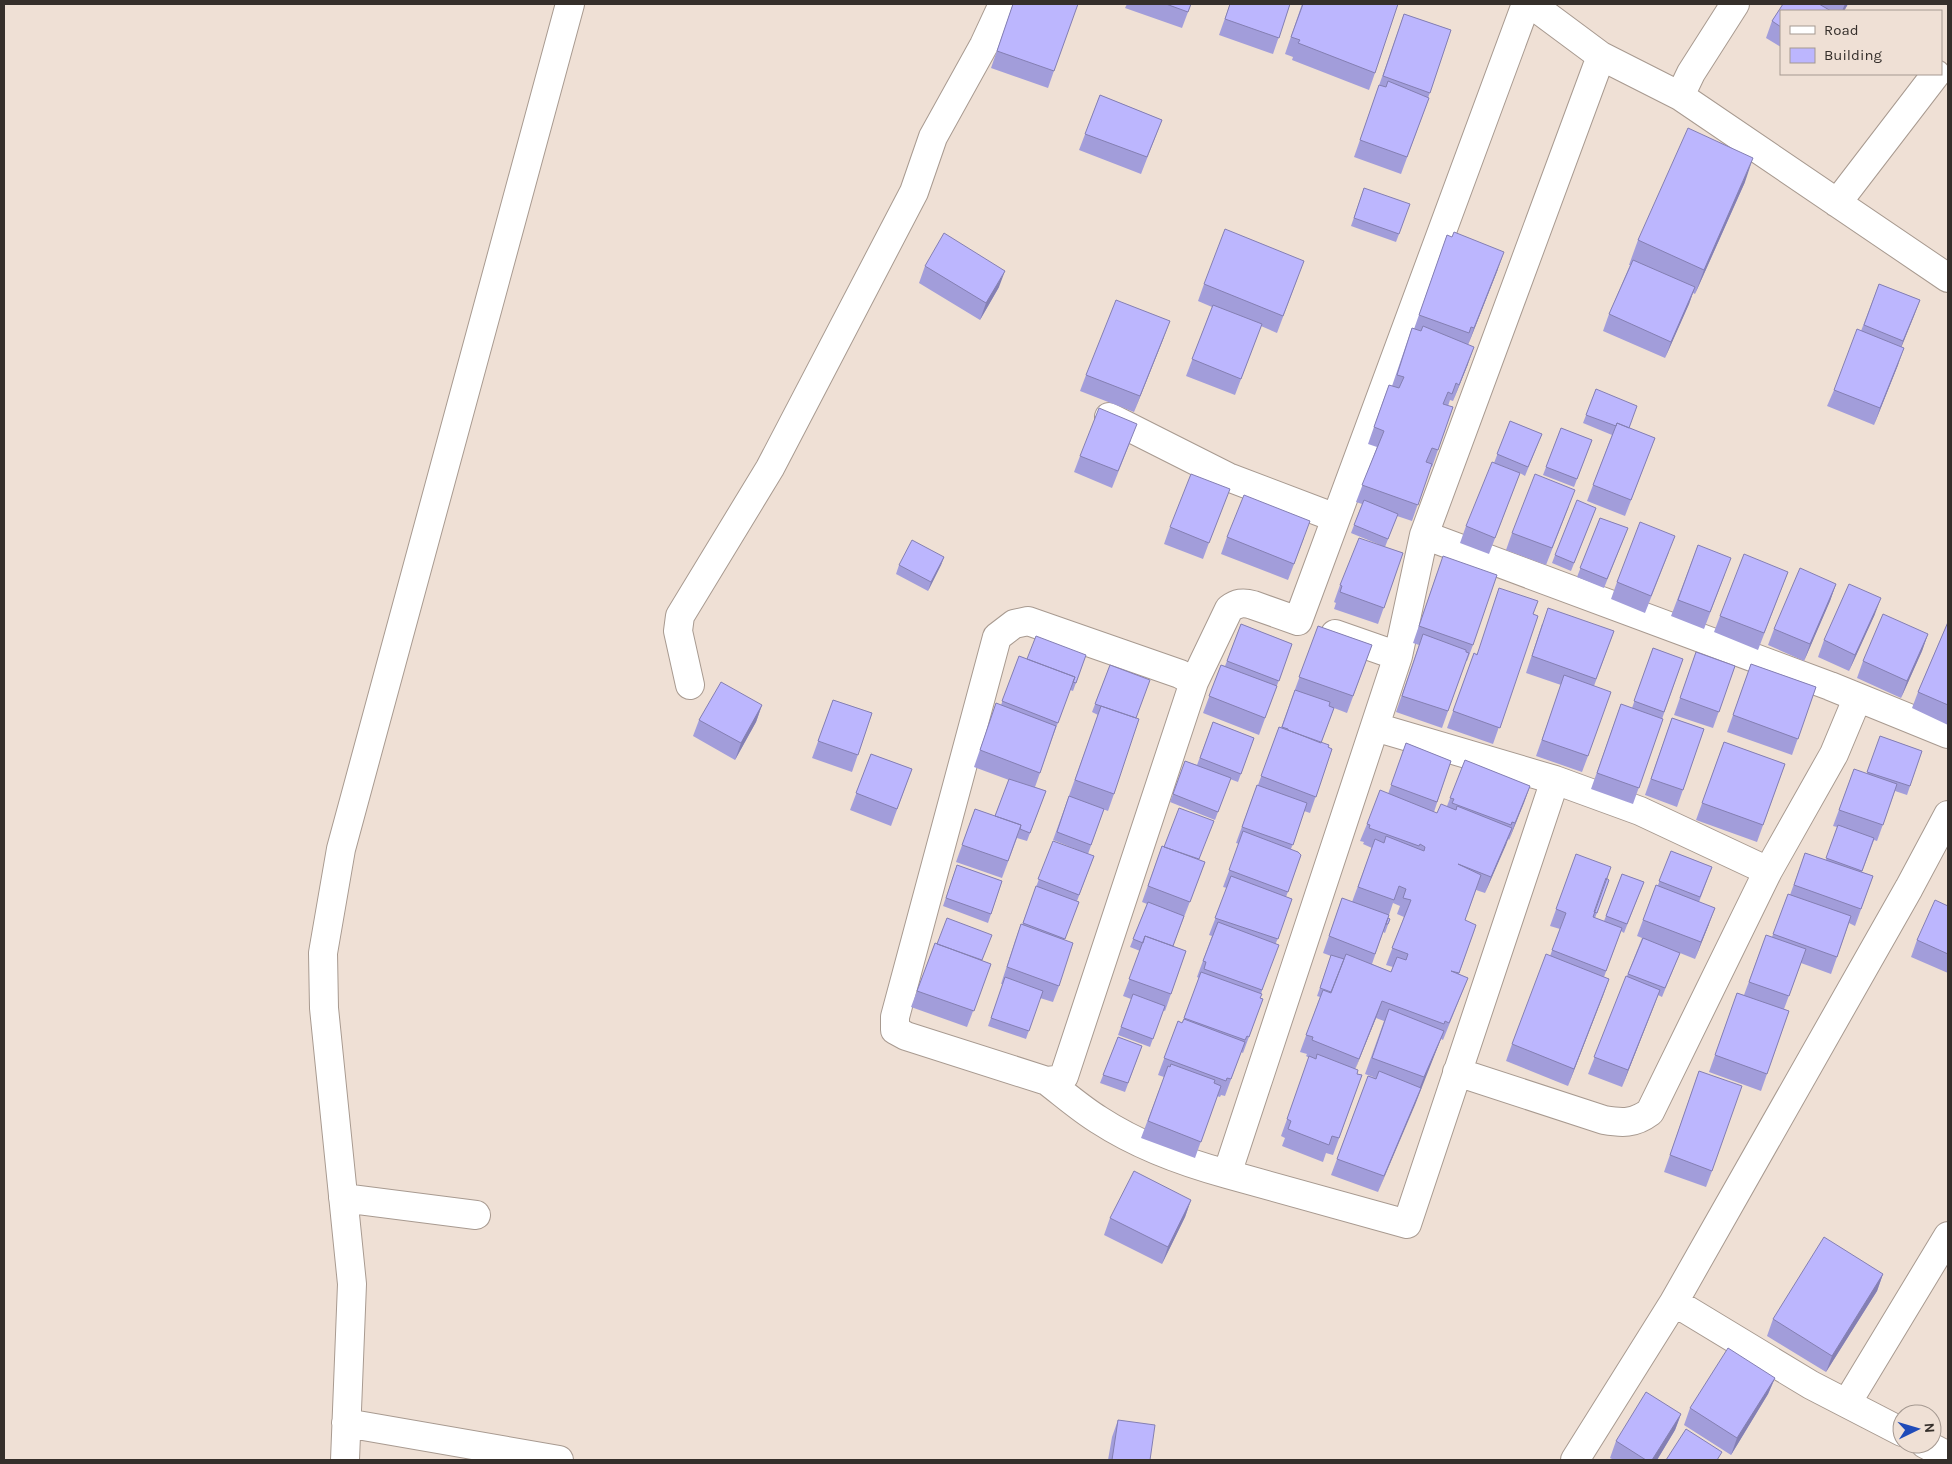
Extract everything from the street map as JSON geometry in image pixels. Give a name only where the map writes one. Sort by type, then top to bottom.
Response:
[{"type":"street","points":[[345,1460],[352,1284],[324,1008],[323,953],[341,849],[570,4]]},
{"type":"street","points":[[690,685],[678,631],[680,616],[770,468],[914,192],[933,137],[984,45],[1003,4]]},
{"type":"street","points":[[1298,621],[1526,4]]},
{"type":"street","points":[[1531,4],[1601,56],[1686,84],[1852,183],[1948,278]]},
{"type":"street","points":[[1686,84],[1735,4]]},
{"type":"street","points":[[1228,1174],[1398,656],[1424,535],[1601,56]]},
{"type":"street","points":[[1852,183],[1935,75]]},
{"type":"street","points":[[1109,417],[1228,476],[1336,518]]},
{"type":"street","points":[[1424,535],[1820,683],[1948,734]]},
{"type":"street","points":[[1194,682],[1180,674],[1028,620],[1014,624],[997,637],[894,1017],[895,1030],[906,1036],[1047,1080],[1056,1080],[1064,1076],[1194,682],[1229,609],[1236,604],[1246,603],[1398,656]]},
{"type":"street","points":[[1458,1072],[1604,1120],[1623,1123],[1638,1121],[1650,1112],[1768,871],[1834,754],[1857,699]]},
{"type":"street","points":[[1375,727],[1554,780],[1640,811],[1768,871]]},
{"type":"street","points":[[1047,1080],[1099,1120],[1140,1144],[1199,1167],[1408,1224],[1554,780]]},
{"type":"street","points":[[1575,1460],[1674,1302],[1909,888],[1948,814]]},
{"type":"street","points":[[343,1198],[476,1215]]},
{"type":"street","points":[[1847,1403],[1948,1236]]},
{"type":"street","points":[[1674,1302],[1811,1385],[1892,1427]]},
{"type":"street","points":[[346,1423],[559,1460]]},
{"type":"building","points":[[1013,4],[1078,4],[1054,71],[997,51]]},
{"type":"building","points":[[1166,4],[1191,4],[1188,12]]},
{"type":"building","points":[[1230,4],[1290,4],[1279,38],[1225,19]]},
{"type":"building","points":[[1303,4],[1398,4],[1375,73],[1298,43],[1300,40],[1291,37]]},
{"type":"building","points":[[1783,4],[1819,4],[1829,10],[1780,10],[1780,26],[1772,21]]},
{"type":"building","points":[[1404,14],[1451,30],[1430,93],[1383,76]]},
{"type":"building","points":[[1388,81],[1429,98],[1407,157],[1360,140],[1379,85],[1386,87]]},
{"type":"building","points":[[1100,95],[1162,120],[1147,157],[1085,134]]},
{"type":"building","points":[[1688,128],[1753,158],[1704,270],[1638,240]]},
{"type":"building","points":[[1364,188],[1410,204],[1399,234],[1354,218]]},
{"type":"building","points":[[1225,229],[1304,261],[1283,316],[1204,284]]},
{"type":"building","points":[[1454,232],[1504,252],[1474,328],[1471,327],[1469,333],[1419,315],[1447,235],[1452,237]]},
{"type":"building","points":[[944,233],[1005,271],[986,303],[925,266]]},
{"type":"building","points":[[1633,260],[1695,287],[1671,342],[1609,314]]},
{"type":"building","points":[[1879,284],[1920,300],[1903,341],[1864,325]]},
{"type":"building","points":[[1116,300],[1170,321],[1140,396],[1086,375]]},
{"type":"building","points":[[1213,305],[1262,324],[1241,379],[1192,359]]},
{"type":"building","points":[[1423,326],[1474,347],[1459,385],[1456,383],[1452,394],[1448,392],[1443,404],[1453,407],[1438,450],[1432,448],[1426,462],[1432,464],[1418,505],[1362,485],[1384,431],[1374,427],[1389,385],[1399,388],[1404,377],[1397,375],[1412,328],[1421,331]]},
{"type":"building","points":[[1857,329],[1904,348],[1880,408],[1834,390]]},
{"type":"building","points":[[1596,389],[1637,406],[1629,428],[1617,423],[1616,426],[1586,415]]},
{"type":"building","points":[[1099,408],[1137,424],[1118,471],[1080,456]]},
{"type":"building","points":[[1510,421],[1542,434],[1528,467],[1497,454]]},
{"type":"building","points":[[1617,423],[1655,438],[1631,500],[1593,485]]},
{"type":"building","points":[[1561,428],[1592,440],[1577,479],[1546,467]]},
{"type":"building","points":[[1492,462],[1520,473],[1495,538],[1466,526]]},
{"type":"building","points":[[1191,474],[1230,489],[1209,543],[1170,527]]},
{"type":"building","points":[[1535,474],[1575,490],[1552,548],[1512,533]]},
{"type":"building","points":[[1244,495],[1310,521],[1294,564],[1227,537]]},
{"type":"building","points":[[1364,500],[1398,514],[1388,539],[1354,525]]},
{"type":"building","points":[[1577,500],[1596,508],[1574,563],[1555,555]]},
{"type":"building","points":[[1600,518],[1628,528],[1607,579],[1580,568]]},
{"type":"building","points":[[1640,522],[1675,536],[1651,596],[1617,582]]},
{"type":"building","points":[[1359,538],[1403,553],[1384,608],[1340,592],[1342,586],[1340,585]]},
{"type":"building","points":[[912,540],[944,557],[931,582],[899,565]]},
{"type":"building","points":[[1698,545],[1731,558],[1710,612],[1678,600]]},
{"type":"building","points":[[1744,554],[1788,572],[1764,633],[1720,616]]},
{"type":"building","points":[[1443,556],[1497,575],[1473,645],[1419,626]]},
{"type":"building","points":[[1800,568],[1836,584],[1810,644],[1774,629]]},
{"type":"building","points":[[1849,584],[1881,598],[1855,655],[1824,640]]},
{"type":"building","points":[[1499,588],[1538,601],[1533,614],[1538,616],[1500,728],[1453,711],[1474,653],[1477,655]]},
{"type":"building","points":[[1548,608],[1614,631],[1596,679],[1532,656]]},
{"type":"building","points":[[1883,614],[1928,634],[1907,681],[1863,661]]},
{"type":"building","points":[[1948,622],[1948,705],[1918,692]]},
{"type":"building","points":[[1241,624],[1292,644],[1279,681],[1227,661]]},
{"type":"building","points":[[1318,626],[1372,645],[1353,696],[1299,677]]},
{"type":"building","points":[[1423,634],[1466,650],[1469,653],[1448,711],[1402,696]]},
{"type":"building","points":[[1036,636],[1086,655],[1076,683],[1073,682],[1075,677],[1027,659]]},
{"type":"building","points":[[1653,648],[1683,659],[1664,712],[1634,701]]},
{"type":"building","points":[[1696,652],[1735,666],[1719,712],[1680,698]]},
{"type":"building","points":[[1019,656],[1075,677],[1058,723],[1002,701]]},
{"type":"building","points":[[1751,664],[1816,687],[1798,739],[1733,715]]},
{"type":"building","points":[[1110,665],[1150,680],[1136,718],[1095,704]]},
{"type":"building","points":[[1221,665],[1277,686],[1265,718],[1209,696]]},
{"type":"building","points":[[1564,675],[1611,692],[1588,756],[1542,740]]},
{"type":"building","points":[[721,682],[762,705],[741,743],[699,720]]},
{"type":"building","points":[[1295,690],[1330,702],[1329,706],[1334,708],[1321,743],[1282,727]]},
{"type":"building","points":[[833,700],[872,713],[858,755],[818,741]]},
{"type":"building","points":[[996,703],[1056,726],[1040,773],[980,750]]},
{"type":"building","points":[[1621,704],[1663,719],[1639,788],[1597,773]]},
{"type":"building","points":[[1101,706],[1139,719],[1114,794],[1075,780]]},
{"type":"building","points":[[1672,718],[1704,729],[1683,790],[1651,779]]},
{"type":"building","points":[[1213,722],[1254,738],[1241,774],[1200,758]]},
{"type":"building","points":[[1279,727],[1329,745],[1328,747],[1332,749],[1316,797],[1261,776]]},
{"type":"building","points":[[1880,736],[1922,751],[1910,786],[1867,772]]},
{"type":"building","points":[[1724,742],[1785,764],[1763,825],[1702,803]]},
{"type":"building","points":[[1406,743],[1451,761],[1437,802],[1391,785]]},
{"type":"building","points":[[871,754],[912,769],[897,809],[856,793]]},
{"type":"building","points":[[1465,760],[1530,786],[1515,823],[1512,822],[1511,825],[1452,803],[1454,799],[1450,798]]},
{"type":"building","points":[[1185,761],[1231,778],[1218,812],[1173,794]]},
{"type":"building","points":[[1854,769],[1897,784],[1883,825],[1839,810]]},
{"type":"building","points":[[1009,779],[1046,791],[1030,833],[1020,829],[1021,825],[995,816]]},
{"type":"building","points":[[1257,785],[1307,803],[1293,845],[1242,827]]},
{"type":"building","points":[[1380,790],[1437,813],[1441,804],[1456,810],[1457,806],[1512,828],[1491,877],[1458,864],[1481,875],[1465,920],[1476,925],[1459,973],[1451,971],[1468,978],[1449,1023],[1445,1021],[1444,1024],[1382,1001],[1359,1059],[1312,1040],[1313,1037],[1306,1035],[1323,990],[1331,993],[1346,954],[1391,972],[1397,957],[1406,960],[1408,954],[1392,948],[1411,900],[1403,898],[1406,889],[1399,886],[1394,900],[1358,887],[1375,839],[1384,843],[1386,836],[1424,851],[1425,847],[1369,828],[1370,825],[1367,824]]},
{"type":"building","points":[[1069,796],[1104,809],[1091,845],[1057,832]]},
{"type":"building","points":[[1179,808],[1214,821],[1199,859],[1164,847]]},
{"type":"building","points":[[975,809],[1021,825],[1008,861],[962,845]]},
{"type":"building","points":[[1838,825],[1874,838],[1862,871],[1826,858]]},
{"type":"building","points":[[1243,831],[1298,852],[1301,855],[1288,892],[1229,870]]},
{"type":"building","points":[[1053,841],[1094,856],[1079,895],[1038,879]]},
{"type":"building","points":[[1162,846],[1205,862],[1190,902],[1148,886]]},
{"type":"building","points":[[1671,851],[1712,867],[1700,897],[1659,881]]},
{"type":"building","points":[[1805,853],[1873,876],[1861,909],[1794,885]]},
{"type":"building","points":[[1576,854],[1611,867],[1593,917],[1622,928],[1606,971],[1552,950],[1566,913],[1556,909]]},
{"type":"building","points":[[957,865],[1002,881],[991,914],[946,898]]},
{"type":"building","points":[[1622,874],[1644,882],[1627,924],[1606,916]]},
{"type":"building","points":[[1231,876],[1292,899],[1278,939],[1215,918]]},
{"type":"building","points":[[1606,878],[1609,880],[1597,913],[1594,912]]},
{"type":"building","points":[[1656,885],[1715,908],[1701,942],[1643,920]]},
{"type":"building","points":[[1036,886],[1079,902],[1065,939],[1023,923]]},
{"type":"building","points":[[1788,894],[1851,916],[1837,957],[1773,934]]},
{"type":"building","points":[[1342,898],[1389,915],[1375,954],[1329,936]]},
{"type":"building","points":[[1935,900],[1948,906],[1948,954],[1917,940]]},
{"type":"building","points":[[1148,902],[1184,916],[1173,946],[1145,936],[1143,943],[1133,939]]},
{"type":"building","points":[[947,918],[992,935],[982,960],[937,944]]},
{"type":"building","points":[[1218,922],[1279,945],[1262,990],[1204,969],[1206,962],[1203,961]]},
{"type":"building","points":[[1021,924],[1073,943],[1059,986],[1007,967]]},
{"type":"building","points":[[1766,935],[1806,949],[1789,996],[1749,982]]},
{"type":"building","points":[[1145,936],[1186,951],[1171,994],[1129,979]]},
{"type":"building","points":[[1643,938],[1680,953],[1665,988],[1628,974]]},
{"type":"building","points":[[935,943],[991,964],[974,1011],[917,991]]},
{"type":"building","points":[[1546,954],[1609,979],[1574,1069],[1512,1044]]},
{"type":"building","points":[[1331,955],[1344,959],[1331,992],[1320,988]]},
{"type":"building","points":[[1201,972],[1262,994],[1260,998],[1263,999],[1249,1037],[1247,1036],[1245,1040],[1184,1018]]},
{"type":"building","points":[[1626,976],[1660,990],[1628,1070],[1594,1057]]},
{"type":"building","points":[[1005,977],[1043,991],[1029,1031],[991,1018]]},
{"type":"building","points":[[1737,993],[1789,1011],[1767,1074],[1715,1055]]},
{"type":"building","points":[[1133,994],[1165,1006],[1153,1039],[1121,1027]]},
{"type":"building","points":[[1389,1009],[1444,1031],[1424,1077],[1372,1058]]},
{"type":"building","points":[[1184,1019],[1245,1042],[1231,1079],[1227,1078],[1226,1081],[1164,1058],[1178,1021],[1182,1023]]},
{"type":"building","points":[[1118,1037],[1142,1046],[1128,1083],[1103,1075]]},
{"type":"building","points":[[1317,1054],[1358,1070],[1357,1074],[1362,1075],[1339,1138],[1332,1136],[1329,1145],[1288,1129],[1291,1121],[1287,1119],[1309,1056],[1316,1059]]},
{"type":"building","points":[[1171,1064],[1215,1080],[1214,1083],[1221,1086],[1201,1142],[1148,1121],[1168,1066],[1170,1067]]},
{"type":"building","points":[[1379,1071],[1421,1088],[1384,1176],[1337,1159],[1368,1076],[1376,1079]]},
{"type":"building","points":[[1699,1071],[1742,1086],[1712,1171],[1670,1155]]},
{"type":"building","points":[[1134,1171],[1191,1200],[1168,1247],[1110,1218]]},
{"type":"building","points":[[1824,1237],[1883,1274],[1832,1356],[1773,1319]]},
{"type":"building","points":[[1728,1348],[1775,1378],[1737,1438],[1690,1408]]},
{"type":"building","points":[[1646,1392],[1681,1414],[1652,1460],[1646,1460],[1616,1441]]},
{"type":"building","points":[[1118,1420],[1155,1425],[1150,1460],[1112,1460]]},
{"type":"building","points":[[1686,1429],[1722,1452],[1717,1460],[1666,1460]]}]
